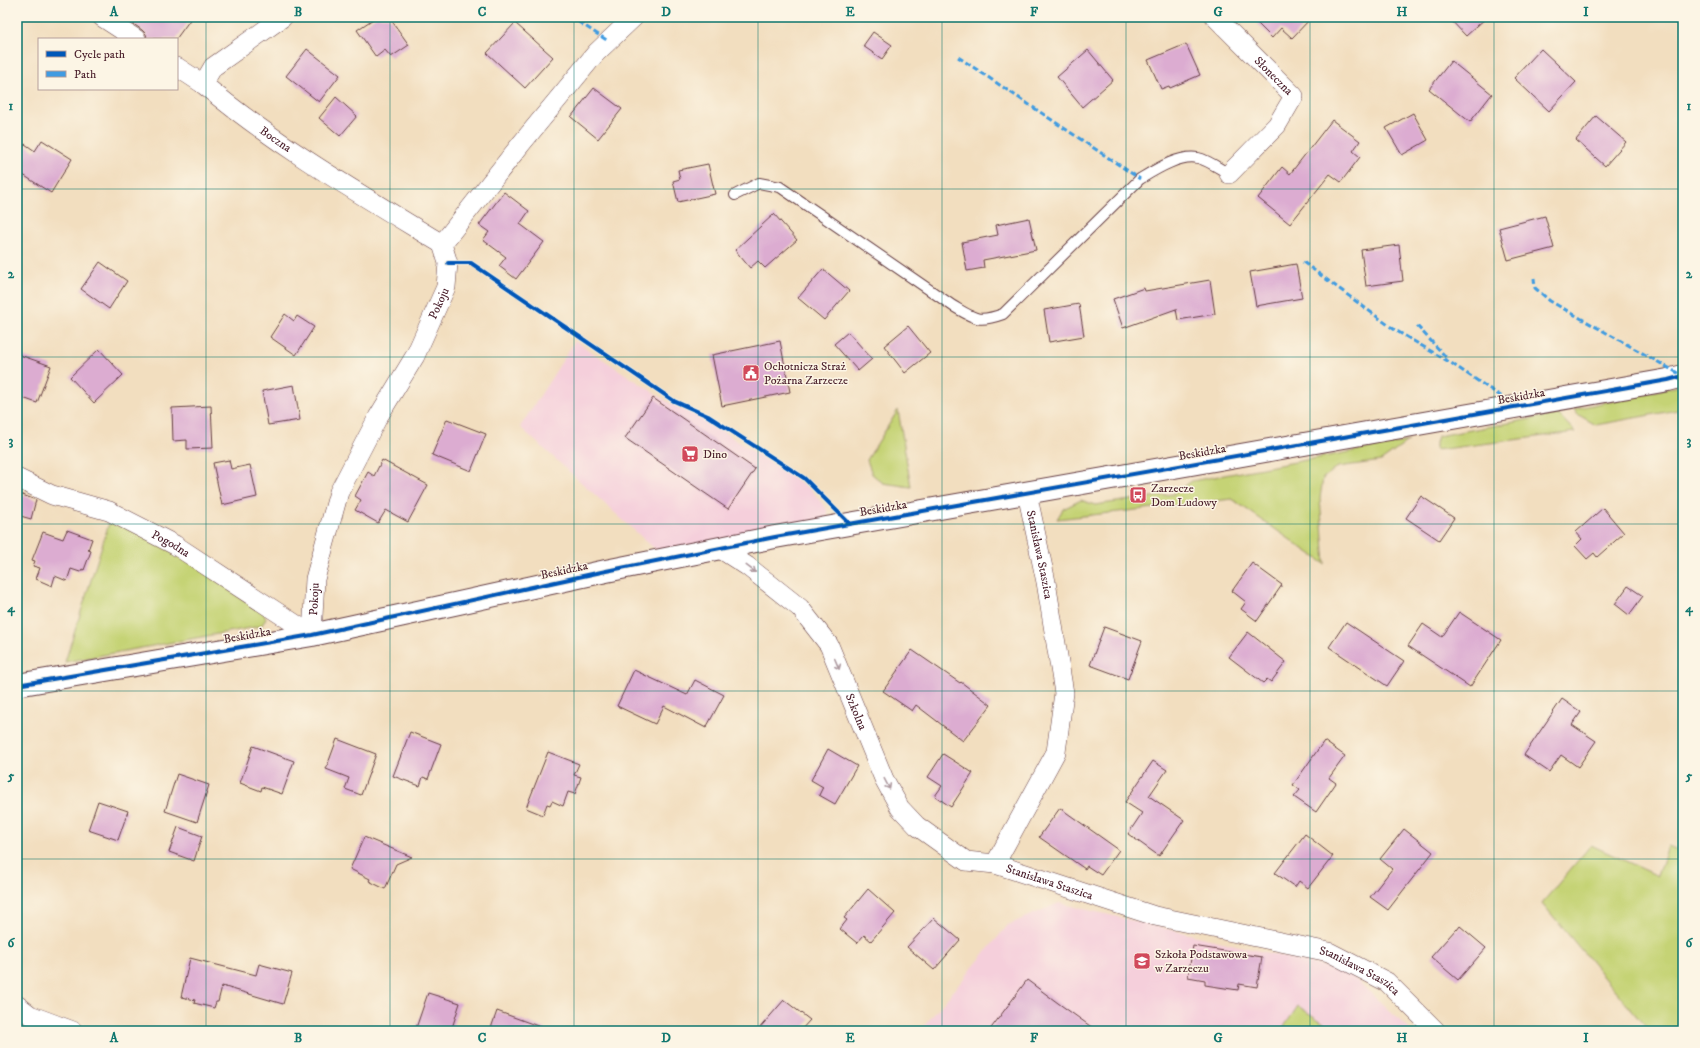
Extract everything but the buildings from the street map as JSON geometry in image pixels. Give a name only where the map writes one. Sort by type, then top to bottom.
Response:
[{"type":"street","points":[[102,17],[134,38]]},
{"type":"street","points":[[203,84],[213,67],[283,17]]},
{"type":"street","points":[[442,244],[521,144],[596,53],[634,17]]},
{"type":"street","name":"Słoneczna","points":[[1215,17],[1294,96],[1277,125],[1229,174]]},
{"type":"street","name":"Boczna","points":[[178,68],[203,84],[236,112],[327,174],[442,244]]},
{"type":"street","name":"Pokoju","points":[[312,635],[315,579],[339,492],[378,417],[415,356],[446,287],[448,263],[442,244]]},
{"type":"street","name":"Beskidzka","points":[[17,685],[312,635],[718,548],[1668,380],[1683,376]]},
{"type":"street","name":"Pogodna","points":[[17,478],[52,495],[109,511],[175,545],[312,635]]},
{"type":"street","name":"Stanisława Staszica","points":[[1026,493],[1046,582],[1064,693],[1056,752],[995,864],[1155,916],[1330,952],[1387,982],[1436,1031]]},
{"type":"street","name":"Szkolna","points":[[718,548],[747,566],[800,608],[829,645],[884,779],[900,808],[917,826],[966,861],[995,864]]},
{"type":"street","points":[[17,1005],[30,1014],[73,1031]]},
{"type":"lane","points":[[735,195],[759,183],[780,187],[973,319],[989,319],[1003,314],[1140,179],[1160,167],[1188,157],[1199,158],[1229,174]]},
{"type":"shaded area","points":[[575,341],[671,404],[704,419],[811,490],[827,509],[828,515],[824,520],[657,551],[520,427]]},
{"type":"shaded area","name":"Szkoła Podstawowa w Zarzeczu","points":[[1059,903],[1348,972],[1411,1031],[920,1031],[1008,925]]},
{"type":"green space","points":[[1683,385],[1683,409],[1596,425],[1577,414],[1574,409]]},
{"type":"green space","points":[[898,410],[911,487],[883,483],[872,474],[867,460]]},
{"type":"green space","points":[[1558,414],[1575,432],[1436,450],[1438,436]]},
{"type":"green space","points":[[1409,441],[1381,461],[1338,467],[1323,478],[1320,498],[1325,564],[1232,499],[1057,519],[1063,509],[1081,500],[1095,505],[1173,494],[1192,481]]},
{"type":"green space","points":[[111,517],[172,549],[263,612],[266,619],[261,626],[65,662]]},
{"type":"green space","points":[[1591,845],[1658,876],[1668,847],[1683,853],[1683,1031],[1649,1031],[1542,903]]},
{"type":"green space","points":[[1298,1006],[1336,1031],[1281,1031]]},
{"type":"marked path","points":[[571,17],[608,41]]},
{"type":"marked path","points":[[958,57],[1140,179]]},
{"type":"marked path","points":[[1303,262],[1395,330],[1451,363],[1517,407]]},
{"type":"marked path","points":[[1534,278],[1535,288],[1550,301],[1683,376]]},
{"type":"marked path","points":[[1417,326],[1446,357]]},
{"type":"cycle path","points":[[448,263],[471,263],[674,401],[708,416],[804,478],[850,524]]},
{"type":"cycle path","points":[[17,685],[312,635],[606,571],[775,537],[1668,380],[1683,376]]},
{"type":"place","name":"Ochotnicza Straż Pożarna Zarzecze","points":[[751,373]]},
{"type":"place","name":"Dino","points":[[690,454]]},
{"type":"place","name":"Zarzecze Dom Ludowy","points":[[1138,495]]},
{"type":"place","name":"Szkoła Podstawowa w Zarzeczu","points":[[1142,961]]}]
